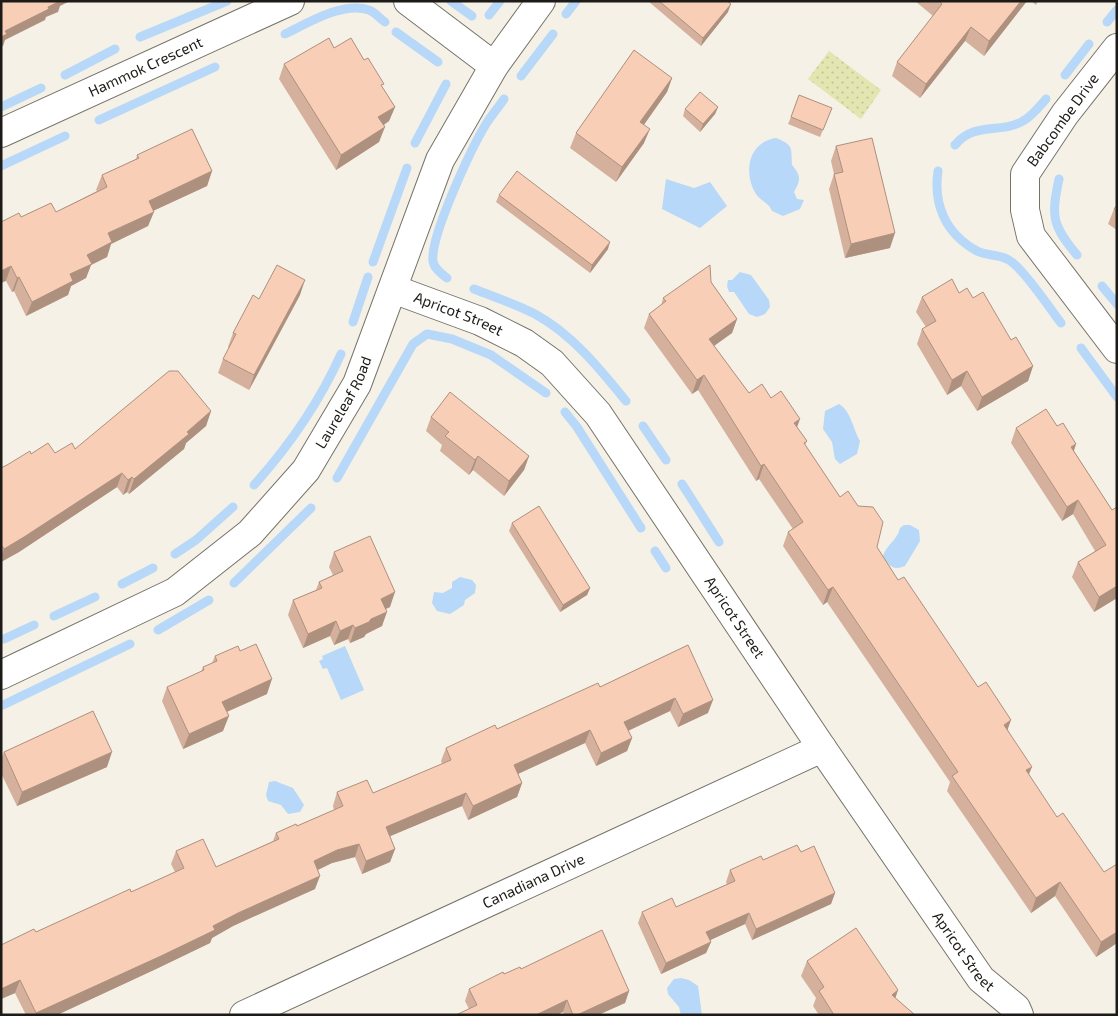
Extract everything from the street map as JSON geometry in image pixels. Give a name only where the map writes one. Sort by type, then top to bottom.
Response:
[{"type":"street","name":"Hammok Crescent","points":[[1,133],[290,1]]},
{"type":"street","points":[[408,1],[494,66]]},
{"type":"street","name":"Laureleaf Road","points":[[1,675],[175,592],[250,533],[306,470],[357,384],[440,160],[494,66],[541,1]]},
{"type":"street","name":"Babcombe Drive","points":[[1117,48],[1064,114],[1025,174],[1025,210],[1031,236],[1117,349]]},
{"type":"street","name":"Apricot Street","points":[[393,288],[480,321],[524,343],[552,363],[576,388],[618,440],[822,748],[981,979],[1016,1008],[1019,1015]]},
{"type":"street","name":"Canadiana Drive","points":[[244,1015],[822,748]]},
{"type":"green space","points":[[829,51],[881,90],[861,119],[808,79]]},
{"type":"water","points":[[776,138],[789,145],[792,165],[799,178],[794,192],[797,199],[804,200],[800,209],[783,216],[772,211],[756,194],[752,186],[749,168],[754,152],[759,145]]},
{"type":"water","points":[[666,179],[694,188],[710,182],[727,206],[700,228],[662,209]]},
{"type":"water","points":[[740,272],[751,275],[769,300],[770,307],[765,314],[757,317],[749,314],[734,292],[729,292],[728,280],[732,280]]},
{"type":"water","points":[[839,404],[849,416],[860,441],[857,454],[840,464],[835,459],[832,442],[823,429],[825,411]]},
{"type":"water","points":[[904,525],[910,525],[919,530],[920,541],[905,566],[894,568],[889,565],[883,556],[900,528]]},
{"type":"water","points":[[460,577],[472,580],[476,585],[475,593],[465,600],[464,605],[450,614],[437,611],[432,603],[434,592],[443,593],[452,588],[452,582]]},
{"type":"water","points":[[345,646],[364,690],[341,700],[327,668],[323,669],[319,661],[323,659],[322,656]]},
{"type":"water","points":[[275,781],[293,788],[304,805],[300,812],[288,814],[281,805],[268,801],[266,795],[269,782]]},
{"type":"water","points":[[674,979],[689,980],[698,986],[702,1015],[681,1015],[679,1007],[668,994],[667,988]]},
{"type":"building","points":[[1,1],[60,1],[48,7],[49,9],[5,31],[7,34],[1,37]]},
{"type":"building","points":[[659,1],[727,1],[731,4],[703,38]]},
{"type":"building","points":[[939,1],[1021,1],[989,41],[971,27],[926,84],[897,62],[942,4]]},
{"type":"building","points":[[329,38],[334,48],[351,38],[364,60],[368,58],[384,84],[381,85],[395,107],[378,117],[385,127],[341,155],[284,64]]},
{"type":"building","points":[[634,50],[672,78],[640,122],[650,129],[622,167],[576,133]]},
{"type":"building","points":[[700,92],[718,107],[703,124],[685,109]]},
{"type":"building","points":[[799,95],[832,108],[823,130],[791,117]]},
{"type":"building","points":[[192,129],[212,171],[149,201],[154,212],[108,233],[112,242],[87,255],[92,264],[70,274],[73,281],[32,302],[11,266],[1,271],[1,222],[19,213],[21,217],[51,203],[56,212],[107,187],[102,175],[139,158],[137,155]]},
{"type":"building","points":[[872,138],[895,233],[851,244],[834,174],[843,172],[836,146]]},
{"type":"building","points":[[517,171],[610,242],[592,265],[499,195]]},
{"type":"building","points":[[277,265],[305,280],[254,375],[223,359],[236,334],[233,333],[253,295],[259,299]]},
{"type":"building","points":[[710,265],[711,282],[737,319],[709,339],[749,393],[762,384],[771,398],[781,391],[800,419],[794,423],[807,441],[804,443],[840,497],[848,491],[858,506],[873,507],[883,522],[877,547],[898,580],[904,577],[978,687],[986,682],[1011,720],[1004,725],[1032,767],[1026,770],[1057,817],[1063,813],[1104,872],[1117,864],[1117,932],[1101,942],[1060,882],[1036,898],[952,776],[958,772],[833,587],[828,590],[788,532],[803,522],[764,464],[761,466],[704,375],[697,380],[649,314],[666,301],[663,298]]},
{"type":"building","points":[[952,279],[959,293],[967,288],[973,298],[983,292],[1011,340],[1016,337],[1033,366],[982,397],[967,371],[952,380],[922,329],[936,321],[922,297]]},
{"type":"building","points":[[169,371],[178,371],[211,411],[187,432],[189,434],[134,479],[132,477],[128,480],[122,473],[4,549],[1,546],[1,468],[30,451],[31,454],[48,443],[55,453],[72,443],[75,449]]},
{"type":"building","points":[[450,392],[529,456],[509,481],[478,456],[475,460],[445,436],[449,432],[431,417]]},
{"type":"building","points":[[1046,409],[1057,426],[1063,423],[1076,444],[1071,447],[1112,510],[1117,507],[1117,586],[1099,597],[1078,562],[1106,545],[1078,500],[1067,507],[1016,428]]},
{"type":"building","points":[[539,506],[590,588],[563,605],[512,523]]},
{"type":"building","points":[[370,536],[395,592],[381,599],[387,612],[355,628],[353,625],[340,631],[336,621],[308,634],[293,600],[322,588],[319,582],[343,571],[334,552]]},
{"type":"building","points":[[256,644],[272,679],[222,702],[229,716],[189,734],[167,687],[204,670],[203,667],[217,661],[215,656],[238,646],[240,651]]},
{"type":"building","points":[[688,645],[713,700],[683,714],[675,698],[624,722],[632,738],[601,753],[590,730],[514,765],[522,783],[473,806],[466,793],[386,827],[395,849],[366,861],[359,844],[337,850],[314,861],[320,876],[238,913],[213,926],[215,930],[36,1013],[20,980],[1,989],[1,945],[34,929],[36,932],[130,889],[131,892],[184,868],[176,851],[203,839],[216,867],[279,839],[276,833],[343,806],[337,792],[367,780],[373,793],[451,760],[446,748],[495,725],[497,729],[598,683],[600,687]]},
{"type":"building","points":[[93,711],[112,752],[22,792],[4,752]]},
{"type":"building","points":[[797,845],[801,852],[814,846],[835,893],[756,929],[749,913],[706,932],[711,942],[666,963],[642,912],[672,898],[676,907],[735,881],[730,870],[761,856],[763,860]]},
{"type":"building","points":[[856,928],[898,990],[892,995],[915,1015],[834,1015],[819,991],[824,987],[807,961]]},
{"type":"building","points":[[602,930],[629,991],[577,1015],[573,1015],[567,1000],[536,1015],[456,1015],[477,1005],[469,989],[503,972],[504,974],[520,967],[521,969]]},
{"type":"waterway","points":[[140,37],[227,1]]},
{"type":"waterway","points":[[451,1],[472,16]]},
{"type":"waterway","points":[[489,15],[500,1]]},
{"type":"waterway","points":[[566,14],[576,1]]},
{"type":"waterway","points":[[285,34],[326,14],[348,8],[369,10],[385,22]]},
{"type":"waterway","points":[[1107,22],[1117,10]]},
{"type":"waterway","points":[[396,32],[438,62]]},
{"type":"waterway","points":[[521,76],[553,34]]},
{"type":"waterway","points":[[1065,75],[1089,44]]},
{"type":"waterway","points":[[65,75],[115,49]]},
{"type":"waterway","points":[[99,120],[215,67]]},
{"type":"waterway","points":[[415,143],[446,84]]},
{"type":"waterway","points":[[1,107],[41,88]]},
{"type":"waterway","points":[[447,278],[437,269],[433,261],[438,232],[471,152],[486,124],[504,99]]},
{"type":"waterway","points":[[955,145],[971,133],[1015,125],[1023,121],[1046,99]]},
{"type":"waterway","points":[[1,166],[65,136]]},
{"type":"waterway","points":[[373,262],[407,168]]},
{"type":"waterway","points":[[938,171],[937,184],[940,207],[944,217],[957,236],[977,251],[1000,256],[1019,268],[1061,323]]},
{"type":"waterway","points":[[1059,179],[1055,203],[1056,220],[1058,228],[1077,255]]},
{"type":"waterway","points":[[353,322],[368,277]]},
{"type":"waterway","points":[[1102,286],[1117,304]]},
{"type":"waterway","points":[[474,289],[520,307],[548,322],[585,353],[626,401]]},
{"type":"waterway","points":[[337,478],[413,344],[427,334],[452,339],[491,355],[546,393]]},
{"type":"waterway","points":[[1081,348],[1117,397]]},
{"type":"waterway","points":[[254,485],[280,455],[303,423],[323,390],[341,354]]},
{"type":"waterway","points":[[565,412],[577,427],[641,528]]},
{"type":"waterway","points":[[643,426],[666,460]]},
{"type":"waterway","points":[[682,484],[719,542]]},
{"type":"waterway","points":[[175,554],[196,540],[233,507]]},
{"type":"waterway","points":[[234,583],[311,508]]},
{"type":"waterway","points":[[655,551],[666,568]]},
{"type":"waterway","points":[[122,584],[153,568]]},
{"type":"waterway","points":[[54,616],[95,597]]},
{"type":"waterway","points":[[158,630],[209,600]]},
{"type":"waterway","points":[[4,639],[34,625]]},
{"type":"waterway","points":[[1,706],[130,644]]}]
